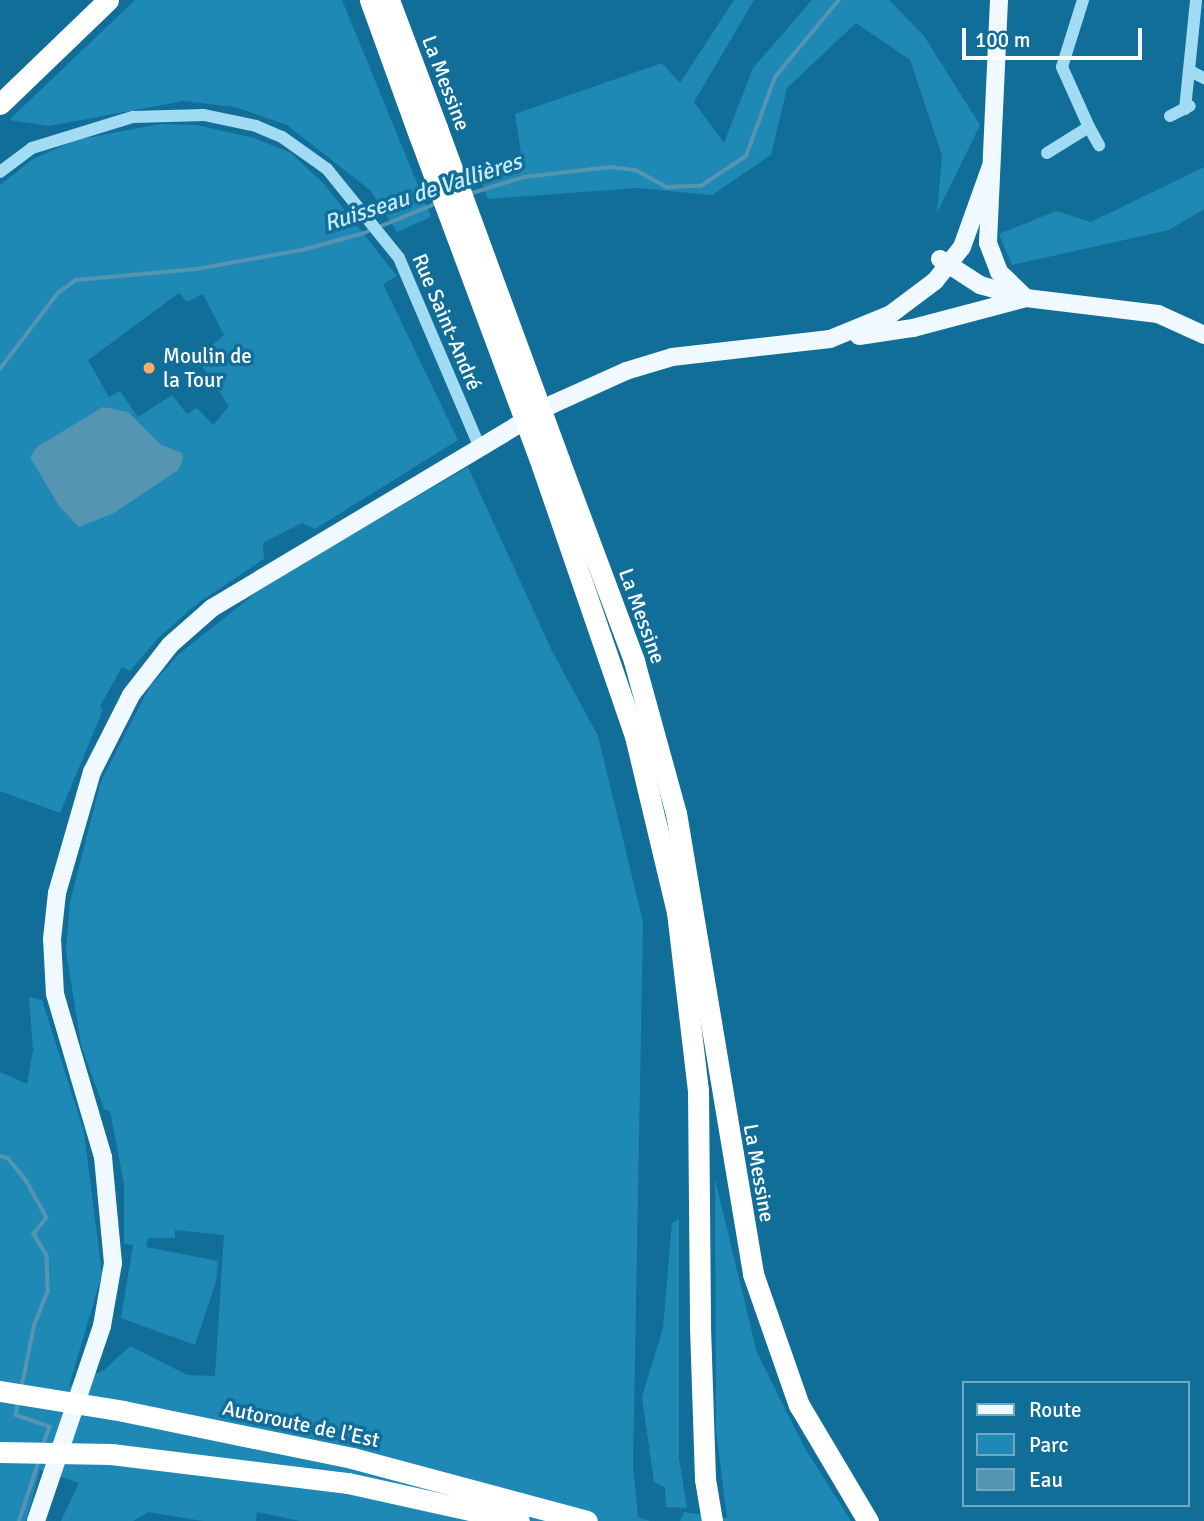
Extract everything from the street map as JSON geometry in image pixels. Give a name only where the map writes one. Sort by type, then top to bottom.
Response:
[{"type":"highway","points":[[0,104],[108,0]]},
{"type":"highway","name":"La Messine","points":[[370,0],[428,131],[551,463],[634,661],[676,813],[753,1273],[799,1405],[868,1521]]},
{"type":"highway","name":"La Messine","points":[[389,0],[408,52],[428,131]]},
{"type":"highway","points":[[397,0],[408,52]]},
{"type":"highway","name":"La Messine","points":[[551,463],[614,668],[664,845],[685,972],[701,1148],[701,1341],[705,1479],[712,1521]]},
{"type":"highway","name":"Autoroute de l’Est","points":[[0,1391],[123,1411],[352,1458],[587,1521]]},
{"type":"highway","points":[[0,1452],[111,1454],[348,1483],[519,1521]]},
{"type":"main road","points":[[999,0],[989,163],[988,243],[999,272],[1026,298]]},
{"type":"main road","points":[[830,339],[891,314],[944,262],[971,229],[989,163]]},
{"type":"main road","points":[[944,262],[980,285],[1026,298],[1158,314],[1204,335]]},
{"type":"main road","points":[[756,345],[869,312],[899,295],[944,262]]},
{"type":"main road","points":[[36,1521],[102,1326],[113,1263],[103,1157],[62,1026],[52,972],[57,893],[92,772],[137,686],[170,645],[212,608],[479,446],[553,404],[626,371],[673,357],[913,328],[1026,298]]},
{"type":"street","points":[[1083,0],[1062,67],[1099,145]]},
{"type":"street","points":[[1170,116],[1189,107],[1196,0]]},
{"type":"street","points":[[1190,71],[1204,79]]},
{"type":"street","name":"Rue Saint-André","points":[[0,172],[32,148],[97,125],[156,114],[204,115],[256,126],[303,150],[327,169],[391,246],[431,326],[479,446]]},
{"type":"street","points":[[1046,153],[1090,127]]},
{"type":"green space","points":[[135,0],[342,0],[431,217],[397,232],[370,190],[287,125],[235,107],[183,101],[49,126],[9,120]]},
{"type":"green space","points":[[734,0],[754,0],[694,102],[724,143],[753,68],[812,0],[889,0],[924,36],[980,125],[937,213],[942,156],[910,60],[856,23],[787,88],[771,155],[712,195],[637,188],[488,199],[479,176],[522,160],[515,114],[662,63],[680,83]]},
{"type":"green space","points":[[161,124],[196,125],[254,138],[291,153],[324,184],[397,276],[383,284],[458,440],[315,529],[302,523],[263,543],[264,559],[198,603],[158,638],[130,671],[122,667],[100,706],[103,710],[60,813],[0,791],[0,185],[33,159],[76,140]],"holes":[[[179,293],[187,302],[203,294],[224,335],[197,358],[229,406],[213,425],[197,408],[187,414],[172,395],[138,417],[120,391],[109,397],[88,360]]]},
{"type":"green space","points":[[1204,167],[1204,209],[1169,230],[1012,265],[999,234],[1056,211],[1091,222]]},
{"type":"green space","points":[[468,467],[552,651],[598,736],[643,922],[633,1466],[638,1517],[650,1521],[300,1521],[257,1512],[256,1521],[203,1521],[148,1512],[133,1521],[61,1521],[79,1483],[40,1470],[26,1521],[0,1521],[0,1072],[27,1084],[33,1050],[29,997],[42,1000],[84,1132],[102,1274],[69,1386],[104,1370],[130,1346],[187,1375],[215,1376],[224,1235],[175,1230],[175,1238],[148,1238],[146,1247],[218,1261],[216,1282],[195,1345],[121,1318],[133,1245],[124,1244],[124,1184],[110,1111],[104,1109],[81,1045],[66,951],[70,902],[101,781],[150,686],[179,654],[267,584]]},
{"type":"green space","points":[[715,1179],[757,1353],[803,1445],[851,1521],[680,1521],[684,1512],[727,1518],[716,1430]]},
{"type":"green space","points":[[679,1219],[679,1458],[687,1508],[666,1507],[665,1487],[654,1482],[642,1397],[663,1328],[672,1223]]},
{"type":"water","points":[[103,407],[128,412],[161,445],[182,453],[183,459],[178,470],[114,513],[79,527],[59,506],[30,457],[37,447]]},
{"type":"waterway","name":"Ruisseau de Vallières","points":[[469,194],[524,177],[610,167],[636,170],[667,187],[701,186],[746,156],[775,77],[839,0]]},
{"type":"waterway","name":"Ruisseau de Vallières","points":[[0,369],[58,293],[76,280],[197,269],[302,250],[364,233],[438,203]]},
{"type":"waterway","points":[[0,1156],[8,1158],[26,1180],[47,1218],[34,1234],[47,1256],[48,1292],[35,1324],[22,1387]]},
{"type":"waterway","points":[[19,1402],[16,1415],[50,1427],[43,1446]]},
{"type":"waterway","points":[[19,1521],[39,1460]]},
{"type":"place","name":"Moulin de la Tour","points":[[149,368]]}]
